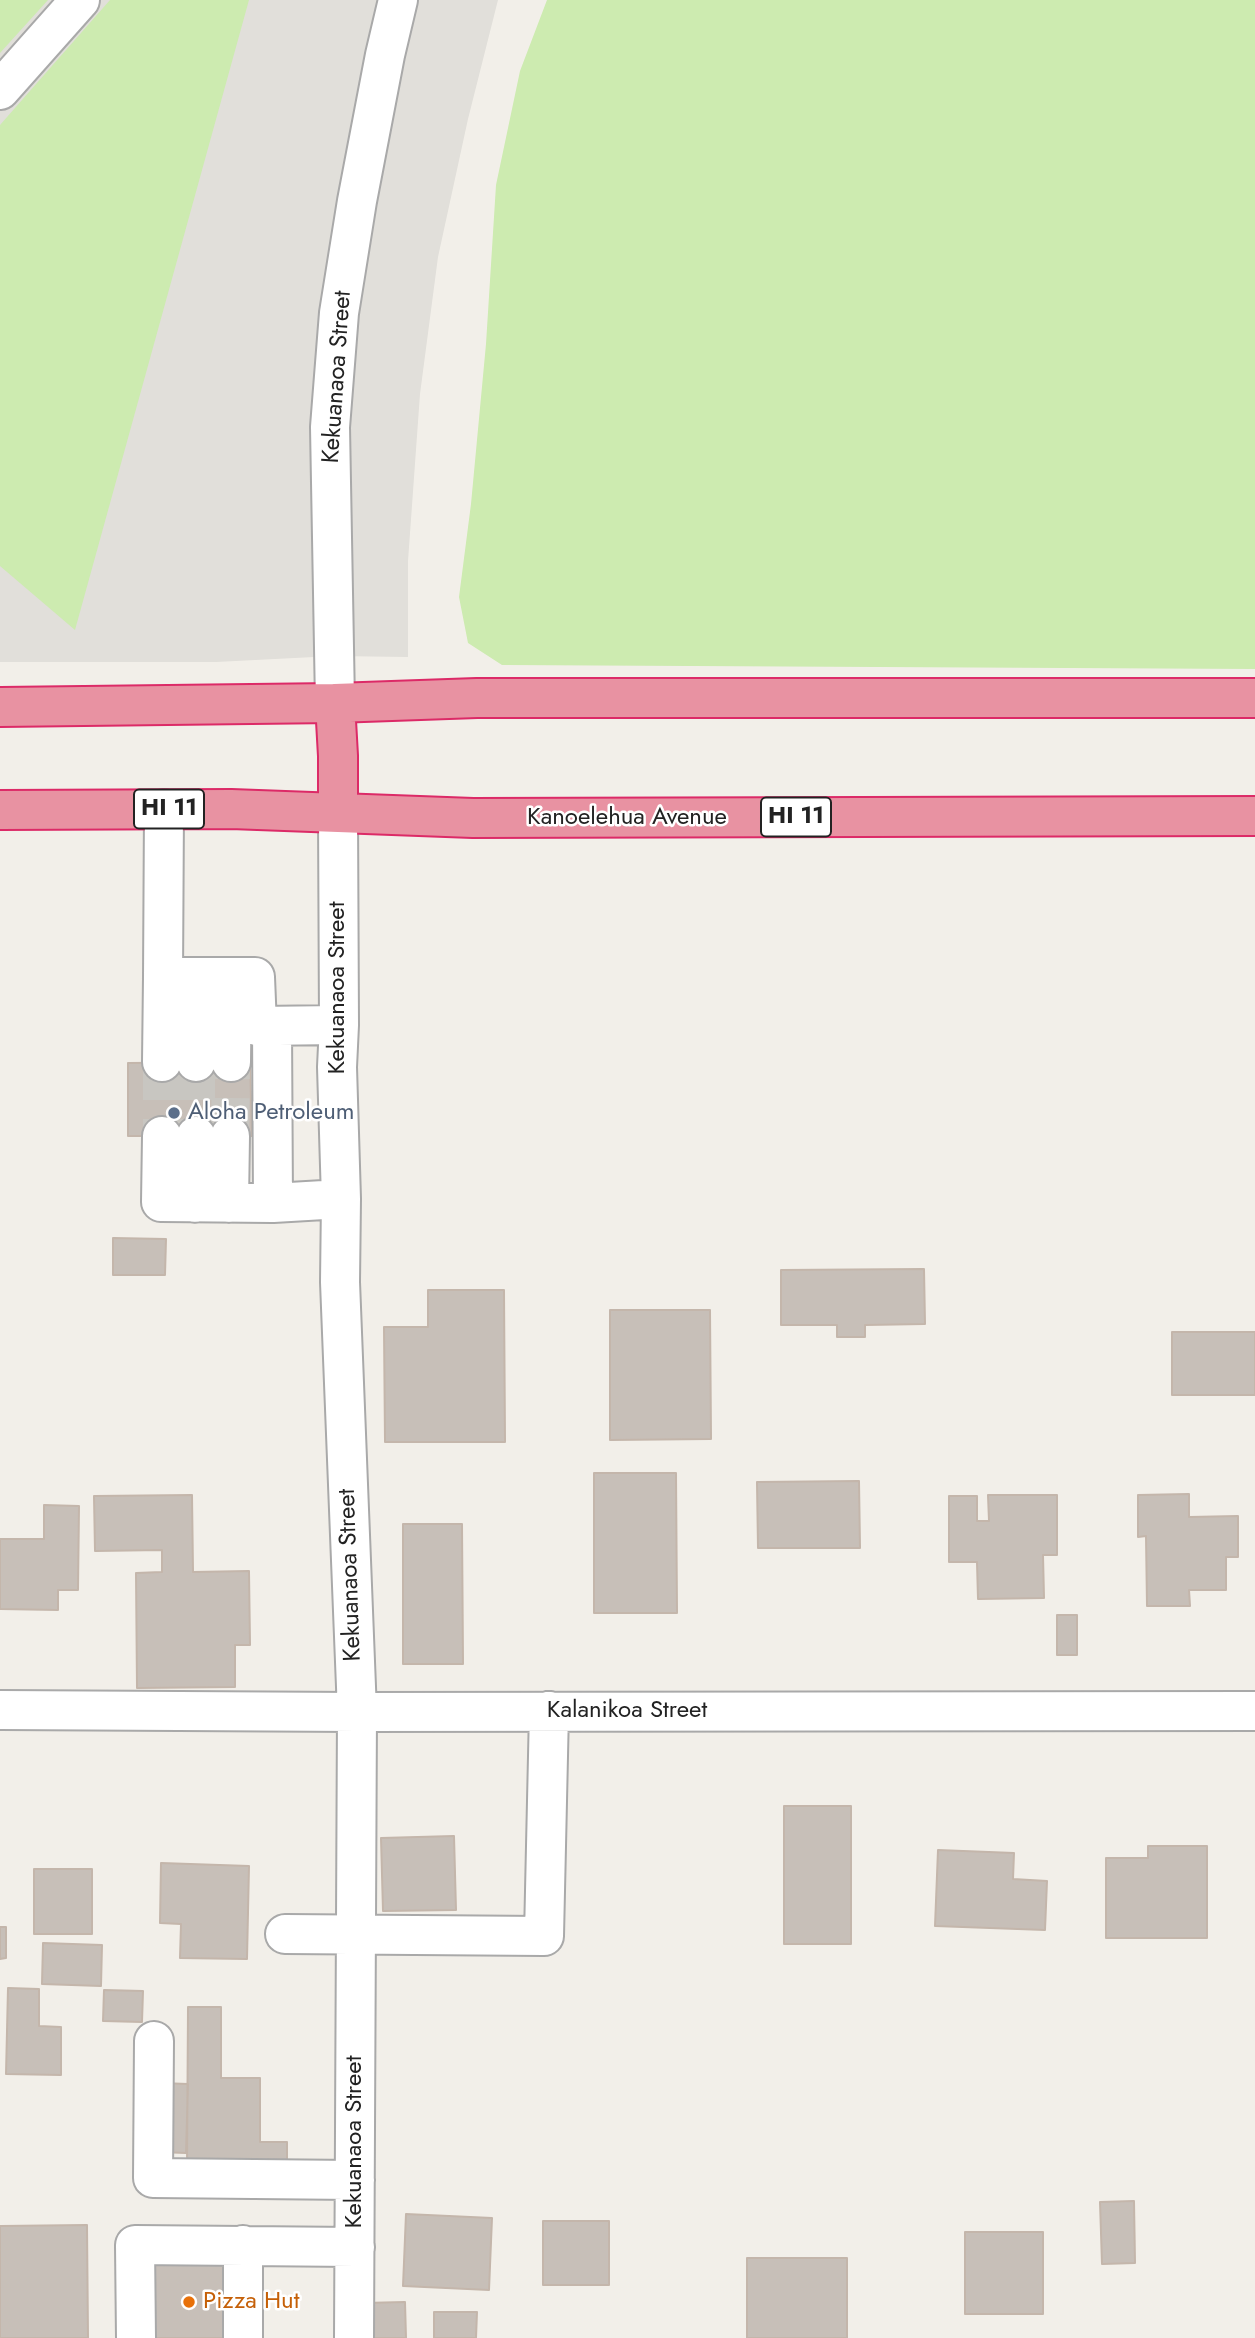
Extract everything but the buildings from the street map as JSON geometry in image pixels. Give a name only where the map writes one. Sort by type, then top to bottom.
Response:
[{"type":"highway","points":[[0,707],[335,703],[491,698],[1255,698]]},
{"type":"highway","points":[[335,703],[338,813]]},
{"type":"highway","name":"Kanoelehua Avenue","points":[[0,810],[164,809],[473,818],[1255,816]]},
{"type":"street","points":[[0,90],[80,0]]},
{"type":"street","name":"Kekuanaoa Street","points":[[335,703],[330,427],[340,313],[357,201],[398,0]]},
{"type":"street","points":[[164,809],[197,977],[196,1062],[197,977]]},
{"type":"street","name":"Kekuanaoa Street","points":[[338,813],[340,1282],[357,1712],[355,2338]]},
{"type":"street","points":[[197,977],[255,977],[257,1026],[340,1025]]},
{"type":"street","points":[[272,1026],[273,1203]]},
{"type":"street","points":[[212,1203],[196,1136],[161,1202],[212,1203],[273,1203],[341,1199]]},
{"type":"street","name":"Kalanikoa Street","points":[[0,1710],[1255,1711]]},
{"type":"street","points":[[285,1934],[544,1936],[549,1711]]},
{"type":"street","points":[[154,2041],[153,2178],[355,2180]]},
{"type":"street","points":[[136,2338],[135,2245],[355,2247]]},
{"type":"street","points":[[243,2245],[243,2338]]},
{"type":"shaded area","points":[[0,0],[498,0],[468,119],[438,257],[420,394],[408,561],[408,657],[334,656],[216,662],[0,662]]},
{"type":"green space","points":[[0,0],[48,0],[0,53]]},
{"type":"green space","points":[[110,0],[249,0],[75,630],[0,566],[0,125]]},
{"type":"green space","points":[[547,0],[1255,0],[1255,669],[502,665],[468,643],[459,597],[486,344],[496,185],[520,71]]},
{"type":"tunnel","points":[[162,1062],[162,1136]]},
{"type":"tunnel","points":[[196,1062],[196,1136]]},
{"type":"tunnel","points":[[230,1136],[231,1062]]},
{"type":"place","name":"Aloha Petroleum","points":[[174,1113]]},
{"type":"place","name":"Pizza Hut","points":[[189,2302]]}]
